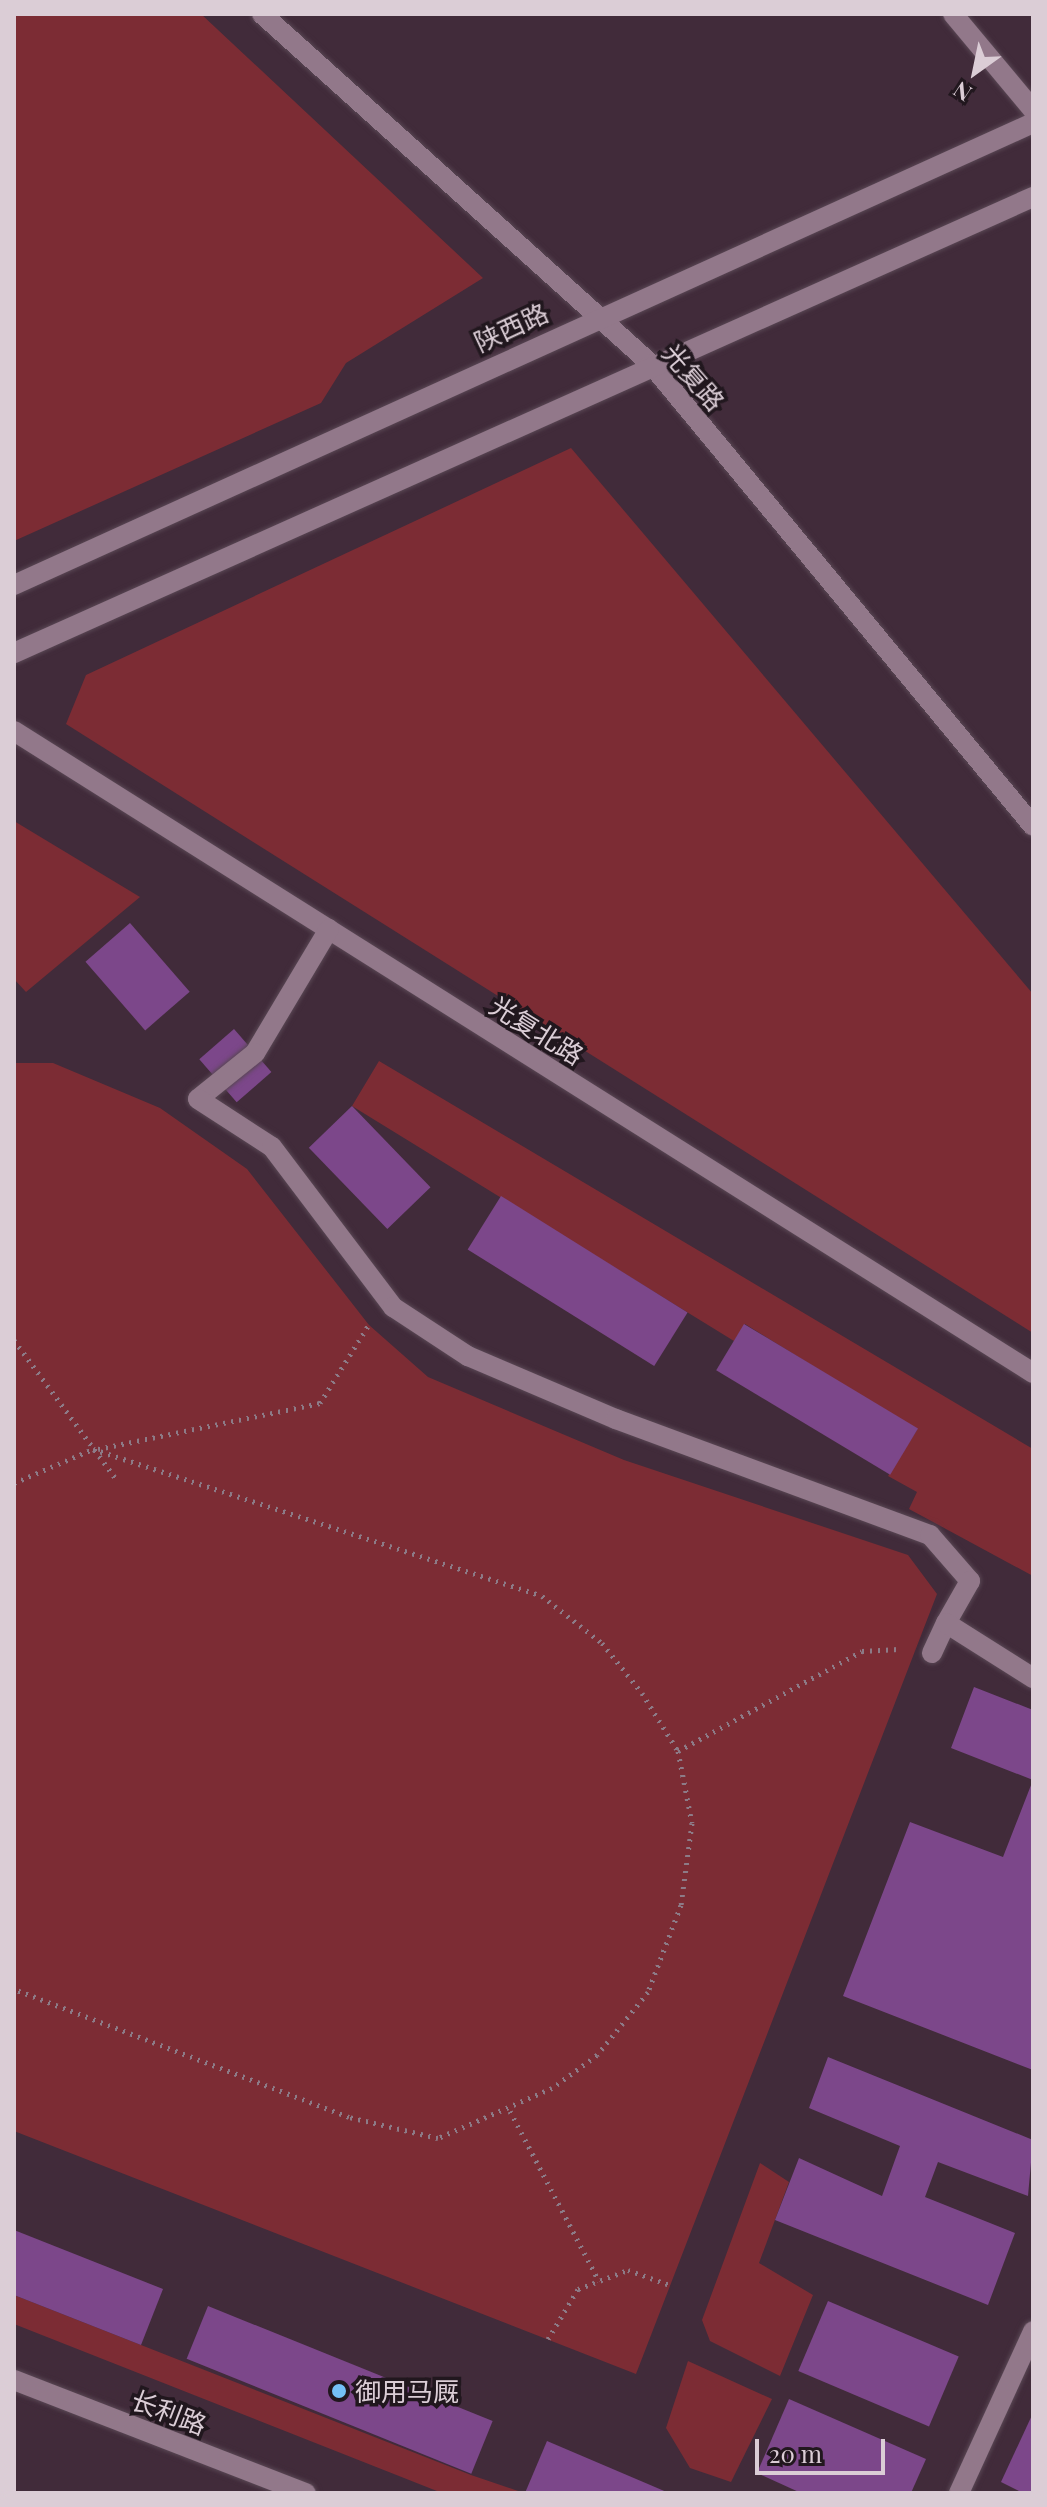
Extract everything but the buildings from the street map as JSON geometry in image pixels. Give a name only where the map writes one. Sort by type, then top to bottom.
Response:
[{"type":"street","name":"光复路","points":[[262,14],[651,364],[1033,826]]},
{"type":"street","points":[[953,14],[1033,110]]},
{"type":"street","name":"陕西路","points":[[14,585],[599,315],[1033,123]]},
{"type":"street","points":[[14,653],[651,364],[1033,197]]},
{"type":"street","name":"光复北路","points":[[14,731],[1033,1373]]},
{"type":"street","points":[[329,929],[255,1053],[198,1099],[272,1147],[393,1307],[468,1356],[616,1419],[930,1535],[970,1581],[932,1653]]},
{"type":"street","points":[[946,1623],[1033,1678]]},
{"type":"street","points":[[959,2493],[1033,2331]]},
{"type":"street","name":"长利路","points":[[14,2380],[306,2493]]},
{"type":"path","points":[[14,1483],[93,1449],[320,1403],[369,1325]]},
{"type":"path","points":[[14,1340],[117,1480]]},
{"type":"path","points":[[14,1989],[349,2117],[438,2138],[510,2111],[597,2055],[648,1992],[681,1905],[692,1823],[678,1751],[602,1643],[542,1596],[93,1449]]},
{"type":"path","points":[[678,1751],[862,1651],[932,1653]]},
{"type":"path","points":[[510,2111],[599,2281]]},
{"type":"path","points":[[548,2339],[578,2289],[628,2270],[670,2285]]},
{"type":"shaded area","points":[[14,14],[201,14],[483,278],[346,363],[321,403],[14,541]]},
{"type":"shaded area","points":[[571,448],[1033,994],[1033,1333],[66,724],[86,675]]},
{"type":"shaded area","points":[[14,821],[140,897],[26,992],[14,979]]},
{"type":"shaded area","points":[[379,1061],[1033,1449],[1033,1576],[909,1509],[917,1492],[888,1476],[917,1430],[745,1324],[734,1341],[352,1106]]},
{"type":"shaded area","points":[[14,1063],[53,1063],[160,1108],[247,1169],[369,1325],[428,1377],[624,1460],[908,1555],[937,1594],[636,2374],[14,2131]]},
{"type":"shaded area","points":[[760,2163],[789,2182],[759,2263],[813,2295],[780,2376],[710,2341],[702,2320]]},
{"type":"shaded area","points":[[14,2295],[471,2475],[524,2493],[442,2493],[14,2324]]},
{"type":"shaded area","points":[[688,2361],[772,2399],[731,2482],[690,2468],[666,2428]]},
{"type":"place","name":"御用马厩","points":[[339,2391]]}]
